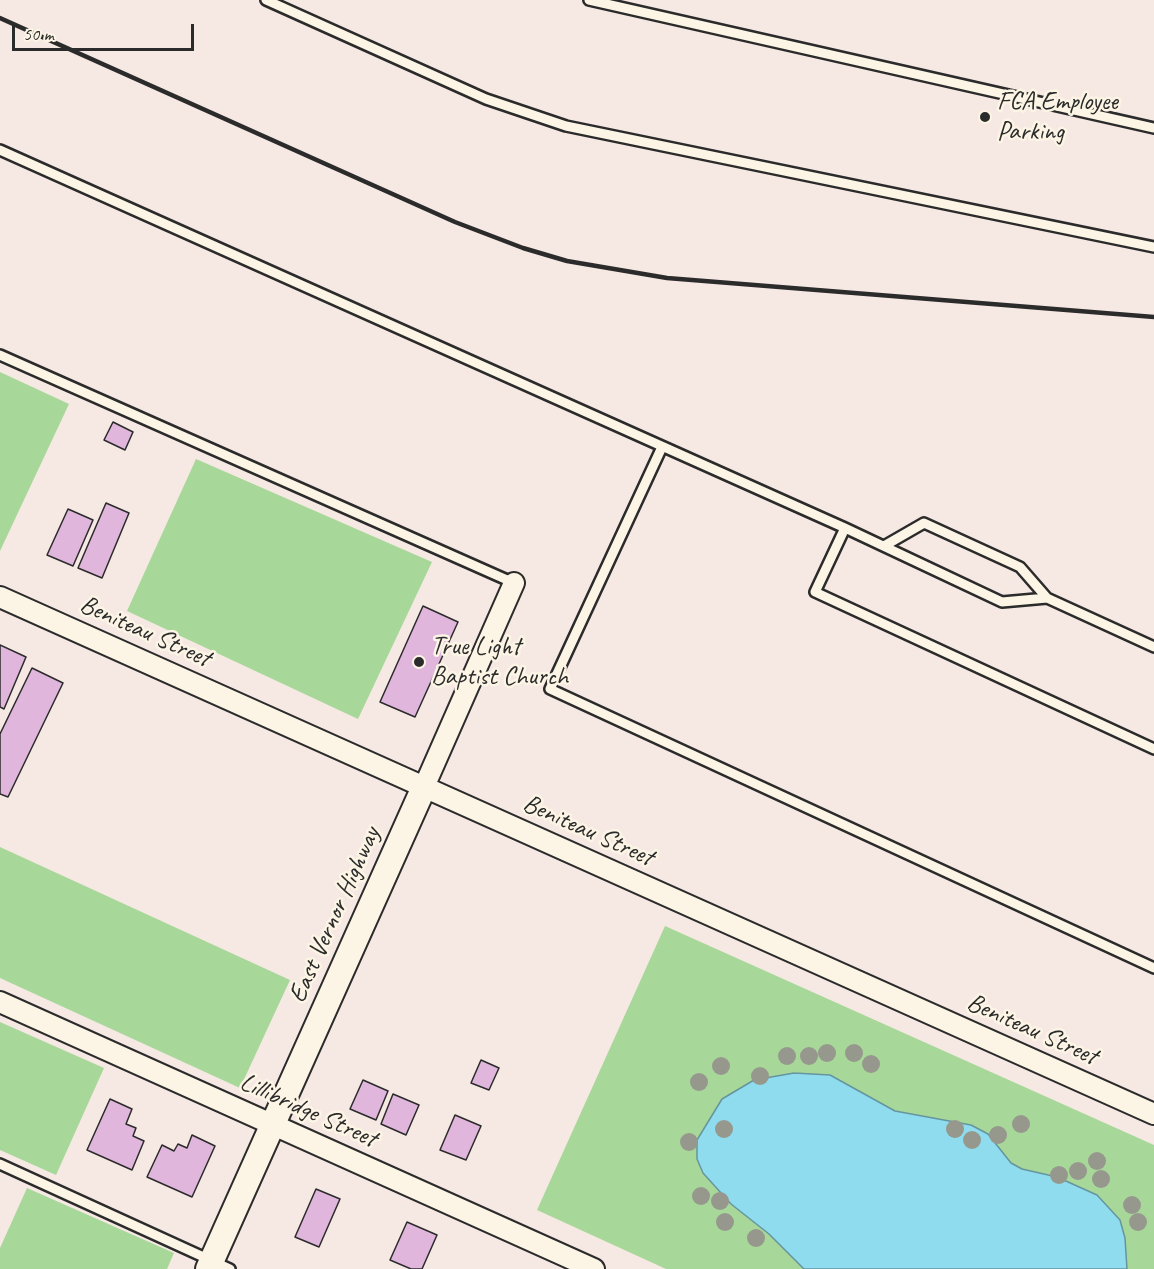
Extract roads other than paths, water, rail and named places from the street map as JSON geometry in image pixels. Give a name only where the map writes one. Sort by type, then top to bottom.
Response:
[{"type":"street","name":"East Vernor Highway","points":[[216,1266],[272,1125],[514,584]]},
{"type":"street","name":"Beniteau Street","points":[[0,597],[1154,1114]]},
{"type":"street","name":"Lillibridge Street","points":[[0,1002],[594,1269]]},
{"type":"lane","points":[[266,0],[486,99],[566,126],[1154,247]]},
{"type":"lane","points":[[589,0],[1154,128]]},
{"type":"lane","points":[[0,150],[884,546],[1002,602],[1047,598]]},
{"type":"lane","points":[[0,355],[514,584]]},
{"type":"lane","points":[[662,447],[550,689],[1154,968]]},
{"type":"lane","points":[[884,546],[924,523],[1020,567],[1047,598],[1154,647]]},
{"type":"lane","points":[[844,528],[815,592],[1154,749]]},
{"type":"lane","points":[[0,1164],[216,1266]]},
{"type":"water","points":[[794,1073],[830,1075],[895,1111],[971,1125],[988,1134],[1011,1163],[1022,1169],[1057,1177],[1097,1195],[1120,1220],[1125,1238],[1127,1269],[804,1269],[769,1234],[731,1204],[703,1173],[697,1159],[697,1140],[722,1099],[754,1080]]},
{"type":"railway","points":[[0,18],[455,222],[523,248],[567,261],[667,278],[1154,317]]},
{"type":"place","name":"FCA Employee Parking","points":[[985,117]]},
{"type":"place","name":"True Light Baptist Church","points":[[419,662]]}]
